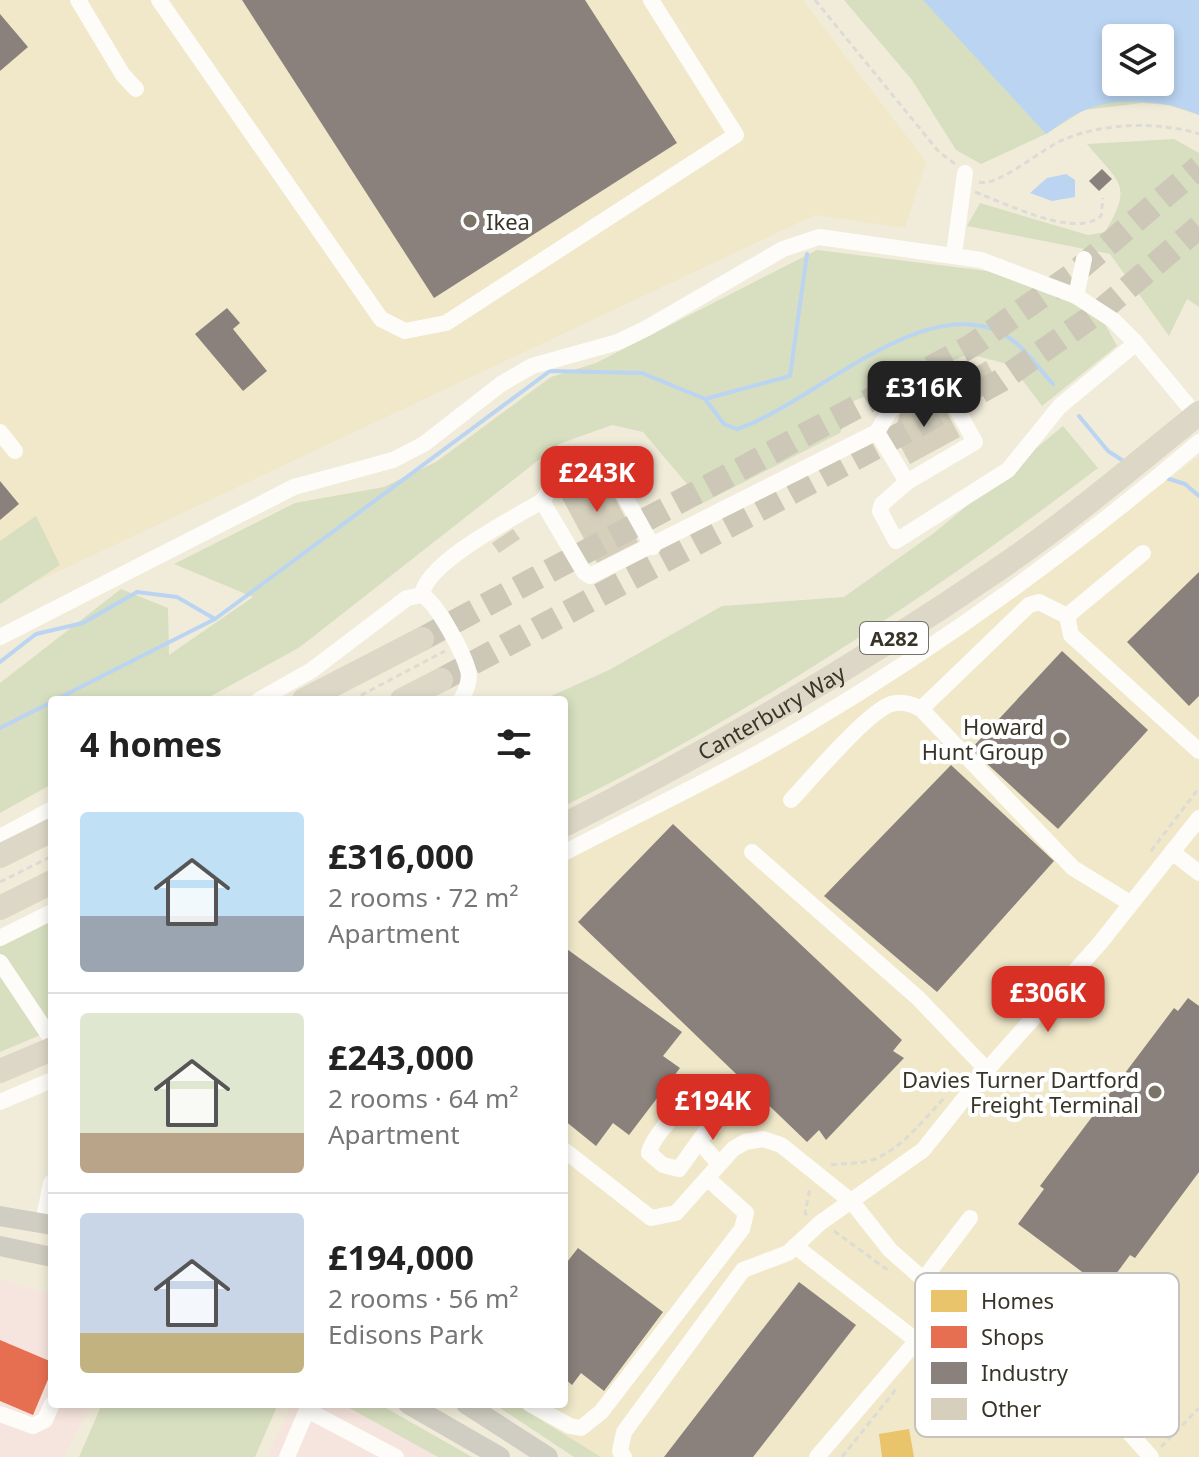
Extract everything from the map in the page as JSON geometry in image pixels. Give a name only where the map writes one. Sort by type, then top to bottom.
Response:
[{"type":"highway","name":"Canterbury Way","points":[[568,823],[679,767],[796,699],[930,615],[1071,515],[1199,416]]},
{"type":"highway","points":[[312,696],[422,639]]},
{"type":"highway","points":[[410,696],[441,680]]},
{"type":"highway","points":[[2,851],[48,832]]},
{"type":"highway","points":[[0,908],[48,884]]},
{"type":"highway","points":[[0,1071],[48,1051]]},
{"type":"main road","points":[[0,1216],[47,1224]]},
{"type":"main road","points":[[0,1246],[48,1256]]},
{"type":"main road","points":[[415,1408],[500,1457]]},
{"type":"main road","points":[[472,1408],[548,1457]]},
{"type":"street","points":[[78,0],[123,75],[136,89]]},
{"type":"street","points":[[159,0],[381,319],[405,331],[446,323],[736,135],[651,0]]},
{"type":"street","points":[[954,254],[965,173]]},
{"type":"street","points":[[0,637],[294,487],[393,460],[424,444],[501,384],[532,366],[637,333],[783,249],[806,239],[819,237],[954,254],[1017,271],[1076,296],[1113,320],[1199,416]]},
{"type":"street","points":[[1076,296],[1084,259]]},
{"type":"street","points":[[542,501],[584,572],[590,576],[877,432],[891,409],[941,380],[975,442],[907,482],[882,504],[880,511],[896,541],[1008,470],[1060,406],[1136,343]]},
{"type":"street","points":[[0,432],[15,451]]},
{"type":"street","points":[[877,432],[907,482]]},
{"type":"street","points":[[568,851],[805,726],[982,611],[1150,486],[1199,442]]},
{"type":"street","points":[[422,595],[425,583],[457,555],[542,501],[552,485],[592,458],[604,459],[653,547]]},
{"type":"street","points":[[1067,616],[1143,553]]},
{"type":"street","points":[[266,696],[312,670],[407,598],[422,595],[435,604],[469,671],[463,696]]},
{"type":"street","points":[[921,709],[1029,605],[1039,602],[1067,616]]},
{"type":"street","points":[[1067,616],[1071,635],[1196,742]]},
{"type":"street","points":[[791,800],[871,715],[898,703],[921,709],[1073,868],[1130,903]]},
{"type":"street","points":[[2,851],[48,812]]},
{"type":"street","points":[[624,1457],[620,1451],[624,1432],[743,1270],[788,1253],[820,1223],[923,1150],[987,1070],[1091,954],[1199,818]]},
{"type":"street","points":[[752,852],[918,998],[987,1070]]},
{"type":"street","points":[[1172,852],[1199,873]]},
{"type":"street","points":[[0,938],[48,914]]},
{"type":"street","points":[[0,962],[48,1034]]},
{"type":"street","points":[[0,1102],[48,1082]]},
{"type":"street","points":[[704,1090],[720,1100],[723,1108],[716,1123],[699,1141],[679,1169],[663,1165],[649,1153],[658,1135],[695,1093],[704,1090]]},
{"type":"street","points":[[568,1153],[651,1218],[676,1213],[719,1164],[745,1142],[763,1139],[781,1145],[852,1202],[890,1250],[915,1273]]},
{"type":"street","points":[[699,1141],[719,1164]]},
{"type":"street","points":[[537,1408],[570,1426],[581,1428],[601,1412],[742,1229],[746,1213],[708,1179]]},
{"type":"street","points":[[928,1273],[970,1218]]},
{"type":"street","points":[[795,1246],[915,1339]]},
{"type":"street","points":[[817,1457],[915,1343]]},
{"type":"street","points":[[0,1414],[33,1426],[45,1420],[50,1408]]},
{"type":"street","points":[[433,1408],[481,1444]]},
{"type":"street","points":[[287,1457],[307,1410],[396,1457]]},
{"type":"street","points":[[1135,1437],[1153,1457]]},
{"type":"path","points":[[815,0],[939,152],[981,183],[993,182],[1064,139],[1109,128],[1157,127],[1199,134]]},
{"type":"path","points":[[962,193],[973,191],[1038,216],[1078,225],[1092,223],[1101,216],[1103,198]]},
{"type":"path","points":[[360,696],[456,645]]},
{"type":"path","points":[[0,882],[48,858]]},
{"type":"path","points":[[1179,1426],[1199,1408]]},
{"type":"path","points":[[1153,1457],[1167,1437]]},
{"type":"shaded area","points":[[0,0],[803,0],[926,162],[905,228],[815,215],[0,599]]},
{"type":"shaded area","points":[[1199,456],[1199,1457],[601,1457],[521,1408],[568,1408],[568,858],[1020,590]]},
{"type":"shaded area","points":[[0,1279],[48,1293],[48,1408],[89,1408],[64,1457],[0,1457]]},
{"type":"shaded area","points":[[290,1408],[349,1408],[438,1457],[267,1457]]},
{"type":"green space","points":[[844,0],[1199,0],[1199,115],[1168,105],[1142,103],[1084,110],[1046,134],[981,164],[956,150],[912,80]]},
{"type":"green space","points":[[1174,139],[1199,153],[1199,307],[1187,299],[1169,336],[1110,254],[967,226],[980,203],[1088,235],[1105,232],[1119,203],[1119,185],[1087,144]]},
{"type":"green space","points":[[817,250],[987,271],[1058,293],[1105,324],[1117,346],[1042,406],[1011,365],[969,354],[854,401],[840,433],[703,503],[643,432],[612,425],[559,444],[300,647],[211,696],[48,696],[48,786],[0,813],[0,683],[121,589],[168,608],[169,655],[253,597],[174,564],[295,503],[384,487],[436,462],[551,377],[596,363]]},
{"type":"green space","points":[[1063,426],[1098,468],[970,562],[839,650],[704,732],[568,804],[568,696],[551,696],[609,670],[722,606],[844,597],[934,533]]},
{"type":"green space","points":[[36,516],[60,565],[0,604],[0,541]]},
{"type":"green space","points":[[48,915],[48,1032],[0,1052],[0,939]]},
{"type":"green space","points":[[100,1408],[276,1408],[255,1457],[79,1457]]},
{"type":"green space","points":[[349,1408],[386,1408],[472,1457],[438,1457]]},
{"type":"green space","points":[[500,1408],[521,1408],[601,1457],[574,1457]]},
{"type":"water","points":[[923,0],[1199,0],[1199,115],[1157,103],[1126,102],[1096,106],[1069,118],[1046,134]]},
{"type":"water","points":[[1066,174],[1075,180],[1075,197],[1052,201],[1030,193],[1047,178]]},
{"type":"building: Homes","points":[[909,1429],[914,1457],[882,1457],[879,1434]]},
{"type":"building: Shops","points":[[0,1340],[48,1360],[48,1379],[33,1415],[0,1401]]},
{"type":"building: Industry","name":"Ikea","points":[[242,0],[585,0],[677,143],[434,298]]},
{"type":"building: Industry","points":[[0,14],[28,47],[0,71]]},
{"type":"building: Industry","points":[[1102,169],[1112,179],[1099,191],[1089,181]]},
{"type":"building: Industry","points":[[227,308],[240,323],[233,329],[267,371],[243,391],[195,334]]},
{"type":"building: Industry","points":[[0,481],[19,504],[0,520]]},
{"type":"building: Industry","points":[[1199,572],[1199,696],[1189,706],[1127,642]]},
{"type":"building: Industry","name":"Howard Hunt Group","points":[[1062,651],[1148,730],[1058,829],[971,749]]},
{"type":"building: Industry","points":[[951,765],[1054,861],[937,992],[824,896]]},
{"type":"building: Industry","points":[[673,824],[902,1040],[893,1051],[904,1058],[826,1140],[819,1130],[807,1142],[578,922]]},
{"type":"building: Industry","points":[[568,950],[682,1032],[663,1056],[680,1068],[629,1135],[613,1123],[596,1146],[568,1123]]},
{"type":"building: Industry","name":"Davies Turner Dartford Freight Terminal","points":[[1188,998],[1199,1006],[1199,1172],[1135,1258],[1130,1255],[1117,1273],[1084,1273],[1018,1224],[1044,1189],[1040,1186],[1174,1008],[1178,1011]]},
{"type":"building: Industry","points":[[578,1248],[663,1312],[604,1391],[581,1373],[572,1385],[568,1382],[568,1261]]},
{"type":"building: Industry","points":[[799,1282],[856,1325],[753,1457],[664,1457]]},
{"type":"building: Other","points":[[986,361],[1000,387],[981,397],[967,372]]},
{"type":"building: Other","points":[[923,399],[942,403],[960,437],[910,464],[892,430],[896,427],[901,410]]},
{"type":"building: Other","points":[[598,465],[638,542],[597,563],[556,487]]},
{"type":"building: Other","points":[[513,529],[520,539],[499,553],[492,543]]},
{"type":"waterway","points":[[705,399],[790,376],[807,254]]},
{"type":"waterway","points":[[63,696],[215,619],[550,371],[642,373],[705,399],[724,424],[737,429],[767,416],[872,354],[909,336],[945,326],[979,326],[1011,339],[1053,384]]},
{"type":"waterway","points":[[1079,416],[1108,451],[1125,462]]},
{"type":"waterway","points":[[1163,477],[1185,484],[1199,496]]},
{"type":"waterway","points":[[0,662],[36,634],[83,623],[137,592],[177,597],[215,619]]},
{"type":"waterway","points":[[0,728],[48,704]]},
{"type":"tunnel","points":[[422,639],[971,346],[1072,275],[1199,167]]},
{"type":"tunnel","points":[[441,680],[1000,381],[1104,308],[1199,227]]},
{"type":"place","name":"Ikea","points":[[470,221]]},
{"type":"place","name":"Howard Hunt Group","points":[[1060,739]]},
{"type":"place","name":"Davies Turner Dartford Freight Terminal","points":[[1155,1092]]}]
